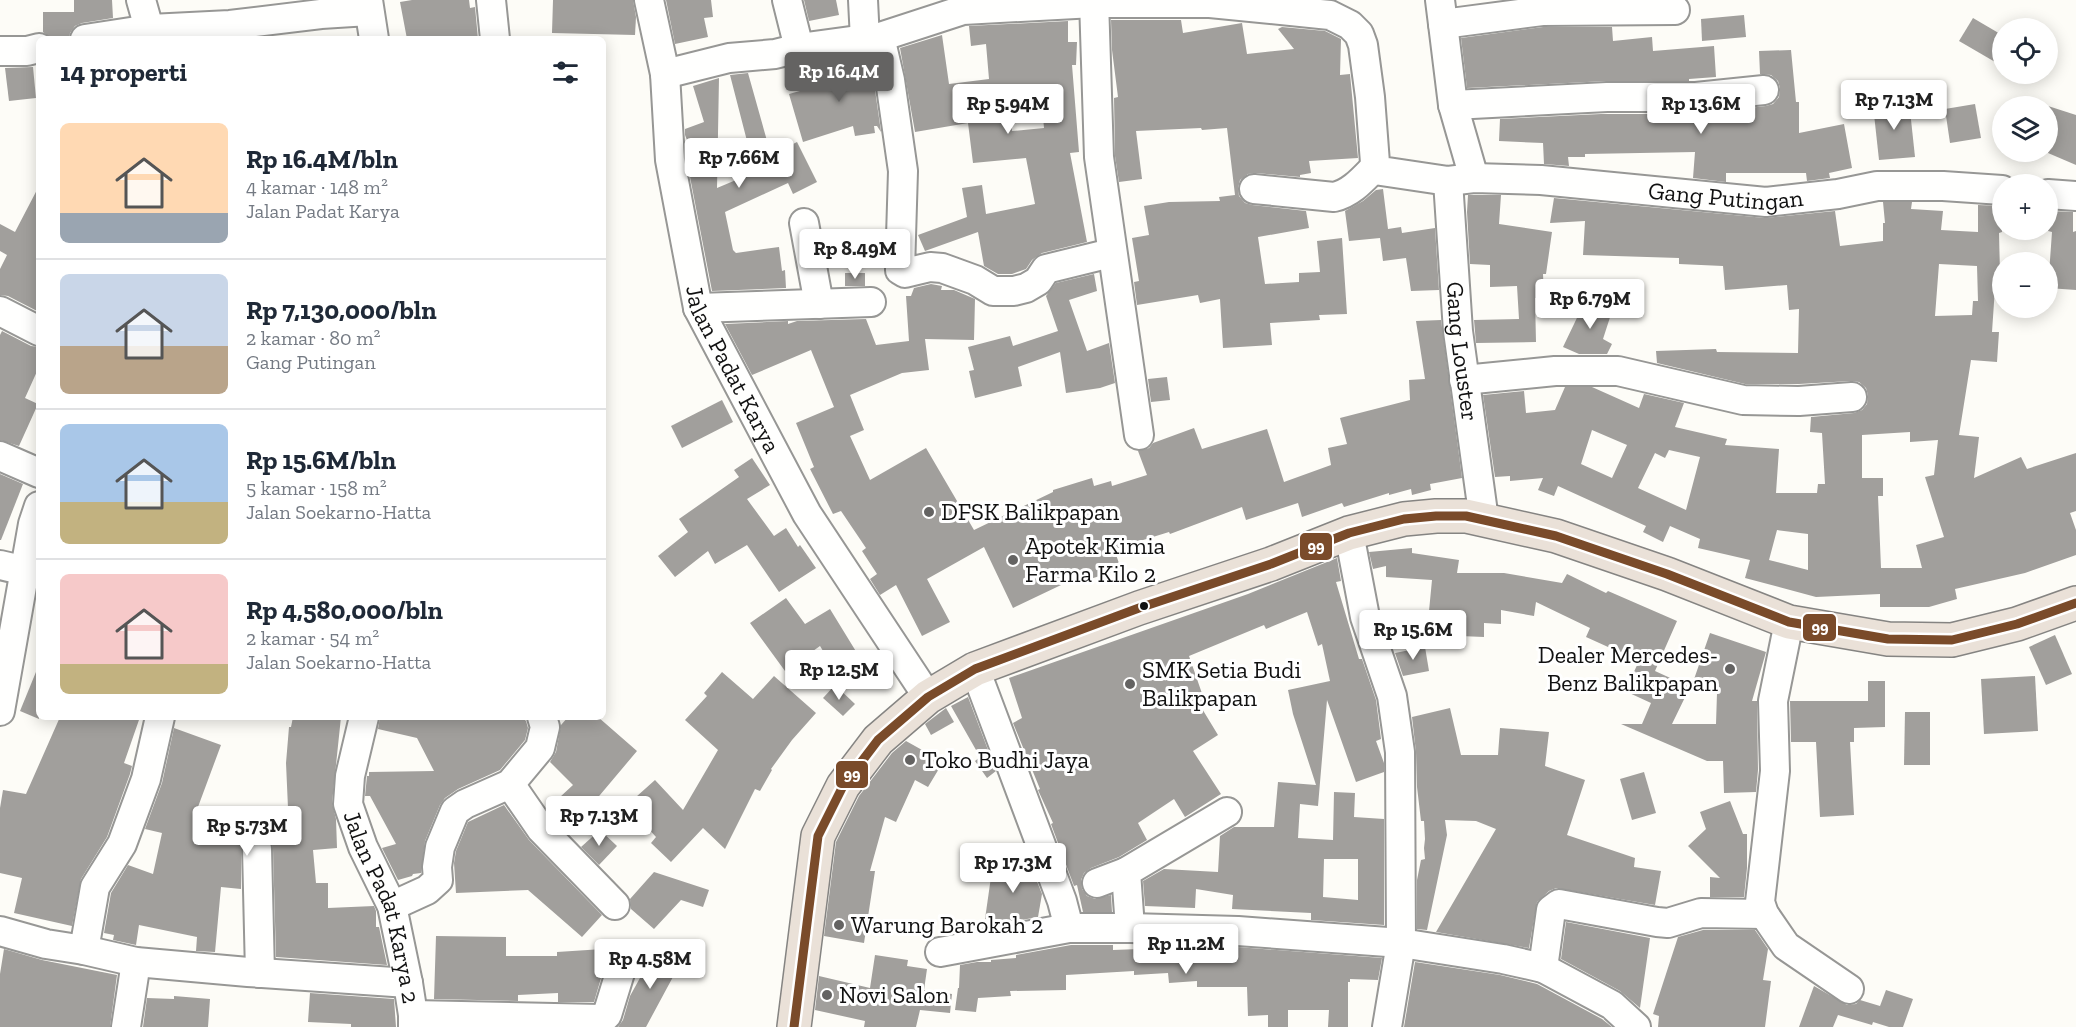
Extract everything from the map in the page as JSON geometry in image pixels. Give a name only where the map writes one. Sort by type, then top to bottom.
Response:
[{"type":"highway","points":[[794,1027],[818,836],[843,786],[878,740],[928,697],[975,669],[1139,608],[1271,564],[1349,533],[1404,519],[1466,516],[1567,540],[1667,574],[1789,622],[1888,639],[1953,640],[2017,624],[2076,603]]},
{"type":"street","points":[[141,0],[151,34]]},
{"type":"street","points":[[491,0],[495,36]]},
{"type":"street","name":"Jalan Padat Karya","points":[[649,0],[665,74],[670,160],[698,308],[807,514],[928,697]]},
{"type":"street","points":[[788,0],[799,48]]},
{"type":"street","points":[[863,0],[873,39],[890,80],[903,171],[900,270],[905,273],[930,267],[942,268],[975,280],[993,291],[1014,291],[1026,288],[1038,281],[1046,269],[1111,253]]},
{"type":"street","points":[[665,74],[729,58],[775,54],[799,48],[873,39],[963,10],[1094,1],[1331,8],[1359,34],[1363,45],[1376,166],[1353,188],[1334,197],[1254,189]]},
{"type":"street","points":[[1094,1],[1099,157],[1139,435]]},
{"type":"street","points":[[125,36],[321,14],[371,4],[374,36]]},
{"type":"street","points":[[1441,12],[1675,10]]},
{"type":"street","name":"Gang Louster","points":[[1441,12],[1461,180],[1458,332],[1484,520]]},
{"type":"street","points":[[0,51],[36,49]]},
{"type":"street","points":[[1453,105],[1607,97],[1696,97],[1764,90]]},
{"type":"street","name":"Gang Putingan","points":[[1376,166],[1377,169],[1386,172],[1461,180],[1541,180],[1766,202],[1838,194],[1877,186],[1943,186],[1992,189]]},
{"type":"street","points":[[2058,194],[2076,195]]},
{"type":"street","points":[[804,223],[819,304]]},
{"type":"street","points":[[698,308],[872,302]]},
{"type":"street","points":[[0,311],[36,329]]},
{"type":"street","points":[[1464,380],[1556,371],[1618,371],[1743,400],[1799,401],[1852,397]]},
{"type":"street","points":[[0,456],[36,472]]},
{"type":"street","points":[[0,706],[22,569],[36,521]]},
{"type":"street","points":[[1349,533],[1365,617],[1392,696],[1400,752],[1401,943],[1387,1027]]},
{"type":"street","points":[[1789,622],[1773,700],[1775,771],[1760,902],[1764,914],[1786,946],[1849,989]]},
{"type":"street","points":[[975,669],[1062,901],[1069,928]]},
{"type":"street","points":[[84,950],[95,886],[122,844],[146,779],[159,720]]},
{"type":"street","name":"Jalan Padat Karya 2","points":[[363,720],[350,776],[348,804],[363,847],[392,906],[408,983],[413,1021]]},
{"type":"street","points":[[392,906],[427,890],[438,880],[440,847],[455,811],[465,804],[510,784],[540,748],[545,727],[543,720]]},
{"type":"street","points":[[510,784],[541,829],[615,905]]},
{"type":"street","points":[[1097,883],[1126,872],[1227,812]]},
{"type":"street","points":[[257,849],[260,973]]},
{"type":"street","points":[[1126,872],[1130,927]]},
{"type":"street","points":[[1543,968],[1551,910],[1559,904],[1668,923],[1701,913],[1764,914]]},
{"type":"street","points":[[940,952],[1069,928],[1130,927],[1238,931],[1401,943],[1503,959],[1543,968],[1612,1005],[1636,1027]]},
{"type":"street","points":[[0,931],[46,944],[136,962],[408,983]]},
{"type":"street","points":[[126,1027],[136,962]]},
{"type":"street","points":[[413,1021],[601,1019],[607,1015],[623,963]]},
{"type":"building","points":[[74,0],[112,0],[113,18],[82,23],[75,26],[70,36],[48,36],[43,32],[43,12],[74,12]]},
{"type":"building","points":[[469,0],[470,8],[475,7],[478,36],[406,36],[400,2]]},
{"type":"building","points":[[553,0],[633,0],[636,17],[635,35],[552,33]]},
{"type":"building","points":[[666,0],[711,0],[713,17],[704,18],[708,37],[675,44]]},
{"type":"building","points":[[804,0],[836,0],[839,15],[809,21]]},
{"type":"building","points":[[1744,15],[1746,37],[1702,41],[1701,19]]},
{"type":"building","points":[[1973,18],[1992,29],[1992,60],[1959,41]]},
{"type":"building","points":[[1111,20],[1181,20],[1183,33],[1242,23],[1247,54],[1294,49],[1278,29],[1282,27],[1325,31],[1341,39],[1340,75],[1350,74],[1358,158],[1309,161],[1311,173],[1300,175],[1300,177],[1248,174],[1240,180],[1238,188],[1239,196],[1245,203],[1306,211],[1309,228],[1258,237],[1265,284],[1299,282],[1299,273],[1320,272],[1317,241],[1342,238],[1347,314],[1319,315],[1320,320],[1270,323],[1272,345],[1223,348],[1220,299],[1200,303],[1198,295],[1137,305],[1134,282],[1139,281],[1132,238],[1149,235],[1144,206],[1169,202],[1220,201],[1219,197],[1235,195],[1227,128],[1136,131],[1142,179],[1119,182],[1115,156],[1114,98],[1118,97]]},
{"type":"building","points":[[1068,21],[1068,42],[1077,42],[1076,65],[1072,65],[1079,152],[1070,153],[1087,242],[1042,253],[1032,260],[1026,269],[1012,274],[998,274],[984,266],[978,232],[925,251],[918,235],[967,217],[962,188],[982,185],[986,214],[1035,204],[1026,158],[973,163],[968,123],[915,132],[900,48],[942,35],[949,84],[989,79],[986,44],[971,46],[969,26]],"holes":[[[1041,95],[1044,128],[1012,131],[1009,100]]]},
{"type":"building","points":[[1543,27],[1612,27],[1613,41],[1652,37],[1653,51],[1714,46],[1716,77],[1689,79],[1689,81],[1606,81],[1467,88],[1461,38]]},
{"type":"building","points":[[1791,50],[1796,102],[1799,102],[1799,133],[1844,124],[1852,168],[1829,173],[1830,178],[1807,181],[1806,173],[1726,173],[1726,182],[1693,178],[1695,152],[1585,154],[1585,157],[1568,157],[1569,166],[1544,164],[1543,143],[1499,141],[1500,119],[1601,114],[1732,114],[1731,110],[1773,104],[1779,97],[1780,88],[1778,81],[1771,75],[1760,74],[1759,51]]},
{"type":"building","points":[[867,56],[874,83],[881,132],[877,126],[874,126],[875,133],[855,136],[853,126],[803,142],[789,94],[807,89],[805,84],[848,72],[846,58]]},
{"type":"building","points":[[33,67],[36,98],[9,101],[5,68]]},
{"type":"building","points":[[748,73],[771,155],[797,142],[817,182],[793,194],[788,183],[725,212],[733,250],[736,253],[779,247],[782,271],[785,270],[786,288],[712,291],[690,177],[701,175],[685,135],[685,129],[704,122],[693,86],[719,78],[717,188],[755,172],[730,75]]},
{"type":"building","points":[[1909,101],[1915,157],[1879,160],[1873,105]]},
{"type":"building","points":[[1975,104],[1981,138],[1950,143],[1945,109]]},
{"type":"building","points":[[2058,109],[2076,115],[2076,165],[2058,157]]},
{"type":"building","points":[[1383,189],[1388,229],[1401,227],[1402,233],[1435,228],[1439,290],[1411,291],[1406,258],[1383,261],[1380,238],[1349,241],[1345,211],[1363,201],[1376,190]]},
{"type":"building","points":[[36,192],[36,310],[8,296],[0,295],[0,269],[7,255],[0,251],[0,224],[15,232]]},
{"type":"building","points":[[1468,195],[1501,195],[1499,224],[1552,232],[1546,274],[1543,274],[1544,298],[1535,298],[1536,342],[1476,343],[1474,320],[1519,319],[1517,286],[1490,287],[1490,265],[1470,264]]},
{"type":"building","points":[[1554,198],[1765,218],[1835,211],[1840,246],[1883,241],[1883,223],[1885,223],[1883,202],[1912,202],[1911,209],[1943,211],[1941,230],[1978,232],[1978,205],[1992,206],[1992,240],[1999,240],[1999,252],[1992,252],[1992,332],[1999,332],[1997,362],[1971,360],[1959,435],[1979,437],[1974,478],[2021,457],[2027,469],[2076,453],[2076,511],[2070,513],[2076,530],[2076,555],[2025,573],[1955,589],[1957,599],[1929,607],[1880,607],[1880,594],[1816,597],[1745,578],[1750,560],[1698,548],[1700,539],[1670,526],[1663,542],[1643,532],[1646,526],[1558,486],[1554,496],[1538,490],[1543,478],[1510,481],[1510,476],[1495,477],[1483,395],[1524,391],[1526,413],[1555,410],[1565,387],[1592,387],[1639,408],[1644,394],[1684,403],[1675,427],[1727,439],[1725,445],[1779,449],[1776,493],[1817,493],[1818,484],[1825,484],[1822,433],[1810,432],[1811,417],[1854,413],[1862,410],[1867,404],[1866,388],[1859,382],[1745,384],[1657,363],[1656,351],[1716,349],[1717,352],[1798,353],[1799,309],[1789,310],[1787,285],[1725,290],[1723,266],[1679,264],[1679,258],[1583,255],[1585,221],[1550,223]],"holes":[[[1939,264],[1977,266],[1978,301],[1973,301],[1972,315],[1935,316]],[[1592,430],[1627,445],[1612,478],[1581,464]],[[1910,432],[1910,442],[1938,440],[1934,475],[1925,477],[1944,537],[1916,545],[1922,568],[1881,568],[1878,496],[1883,496],[1883,478],[1862,478],[1862,435]],[[1669,450],[1700,457],[1686,510],[1638,488],[1655,453],[1665,458]],[[1777,530],[1808,534],[1808,570],[1769,560]]]},
{"type":"building","points":[[2058,211],[2073,212],[2073,232],[2076,231],[2076,290],[2058,289],[2058,252],[2051,252],[2051,240],[2058,240]]},
{"type":"building","points":[[884,240],[884,262],[857,265],[854,244]]},
{"type":"building","points":[[845,273],[865,273],[865,286],[845,286]]},
{"type":"building","points":[[1094,274],[1097,291],[1069,300],[1087,351],[1109,343],[1115,383],[1100,388],[1066,393],[1060,352],[1018,367],[1022,386],[975,398],[969,371],[974,370],[968,347],[1010,336],[1013,346],[1058,331],[1046,296],[1056,283]]},
{"type":"building","points":[[931,284],[942,286],[941,290],[954,290],[975,299],[974,340],[925,339],[929,370],[902,373],[850,395],[864,430],[850,436],[870,480],[926,448],[974,530],[1053,490],[1092,478],[1094,486],[1111,481],[1112,486],[1147,475],[1138,451],[1194,428],[1202,449],[1267,429],[1284,482],[1331,465],[1328,448],[1347,444],[1340,418],[1410,400],[1409,380],[1425,379],[1416,321],[1441,320],[1462,478],[1430,484],[1431,490],[1412,495],[1411,489],[1389,495],[1389,493],[1344,507],[1342,503],[1302,517],[1298,503],[1246,520],[1242,507],[1170,534],[1169,532],[1114,549],[1121,569],[1081,582],[1080,576],[1013,608],[984,547],[927,579],[950,622],[922,636],[896,585],[880,595],[870,579],[877,574],[862,551],[866,548],[841,511],[833,514],[810,469],[814,467],[796,423],[834,407],[811,350],[752,375],[725,324],[788,321],[788,324],[797,321],[866,319],[876,345],[909,341],[906,296],[911,296],[914,288]]},
{"type":"building","points":[[1586,299],[1613,308],[1603,339],[1612,344],[1607,354],[1579,354],[1563,347]]},
{"type":"building","points":[[2,331],[36,347],[36,374],[25,398],[36,403],[36,408],[19,446],[0,440],[0,335]]},
{"type":"building","points":[[1167,377],[1170,400],[1151,402],[1148,379]]},
{"type":"building","points":[[722,400],[733,422],[682,448],[671,426]]},
{"type":"building","points":[[752,458],[770,485],[747,499],[774,536],[786,528],[816,568],[779,592],[747,545],[715,564],[708,551],[675,577],[658,556],[688,532],[679,519],[739,477],[734,470]]},
{"type":"building","points":[[0,474],[23,484],[1,540],[0,540]]},
{"type":"building","points":[[1412,548],[1412,553],[1459,560],[1457,573],[1504,573],[1562,583],[1567,574],[1606,593],[1608,591],[1677,621],[1655,671],[1690,687],[1672,724],[1716,724],[1717,693],[1692,685],[1710,633],[1766,652],[1752,701],[1757,701],[1756,792],[1724,793],[1723,761],[1707,761],[1621,724],[1642,724],[1651,703],[1625,691],[1639,661],[1586,637],[1590,628],[1536,602],[1534,616],[1501,610],[1501,624],[1484,623],[1484,637],[1460,636],[1460,614],[1429,611],[1432,580],[1386,577],[1386,566],[1373,569],[1369,552]]},
{"type":"building","points":[[1337,558],[1341,581],[1336,582],[1359,659],[1362,659],[1376,700],[1381,739],[1376,741],[1384,763],[1384,772],[1356,782],[1327,700],[1318,806],[1300,804],[1298,838],[1333,840],[1334,792],[1355,793],[1354,817],[1384,819],[1384,925],[1311,920],[1311,913],[1232,909],[1233,895],[1196,889],[1195,908],[1145,906],[1143,881],[1164,869],[1218,872],[1220,836],[1234,827],[1274,827],[1278,782],[1316,785],[1293,714],[1288,690],[1330,681],[1322,644],[1318,646],[1307,612],[1266,629],[1264,625],[1189,656],[1206,705],[1201,707],[1218,735],[1193,751],[1221,794],[1185,817],[1174,799],[1138,823],[1147,840],[1119,857],[1091,868],[1084,873],[1081,880],[1082,889],[1087,896],[1095,899],[1111,895],[1112,912],[1083,912],[1077,885],[1074,886],[1051,824],[1053,823],[1013,723],[1022,718],[1009,678],[1248,594]],"holes":[[[1324,859],[1358,859],[1358,900],[1323,897]]]},
{"type":"building","points":[[786,598],[805,624],[830,609],[868,671],[844,685],[820,646],[785,671],[750,623]]},
{"type":"building","points":[[2055,635],[2072,674],[2046,685],[2029,647]]},
{"type":"building","points":[[1425,647],[1429,671],[1403,676],[1395,653]]},
{"type":"building","points":[[36,672],[36,718],[20,711]]},
{"type":"building","points":[[722,672],[753,699],[774,676],[816,713],[771,769],[760,791],[755,789],[725,849],[703,828],[671,862],[651,843],[656,837],[627,805],[655,780],[683,810],[718,750],[685,720],[707,696],[704,693]]},
{"type":"building","points":[[2035,676],[2038,731],[1984,734],[1981,679]]},
{"type":"building","points":[[1868,681],[1885,681],[1885,727],[1854,728],[1854,742],[1850,742],[1854,815],[1820,817],[1816,742],[1791,742],[1790,701],[1868,701]]},
{"type":"building","points":[[835,685],[855,704],[843,716],[823,698]]},
{"type":"building","points":[[968,697],[996,771],[987,778],[975,761],[980,757],[951,706]]},
{"type":"building","points":[[946,708],[954,722],[931,735],[925,724]]},
{"type":"building","points":[[1450,708],[1461,755],[1498,755],[1500,728],[1549,732],[1545,766],[1585,780],[1567,835],[1635,858],[1634,867],[1661,871],[1655,905],[1556,888],[1537,902],[1529,948],[1436,932],[1496,829],[1476,821],[1445,820],[1447,835],[1427,930],[1417,929],[1417,880],[1421,860],[1425,859],[1425,839],[1417,787],[1412,717]]},
{"type":"building","points":[[1905,712],[1930,712],[1930,765],[1904,765]]},
{"type":"building","points":[[59,720],[139,720],[124,763],[132,766],[130,774],[107,837],[81,879],[72,926],[14,913],[22,878],[0,873],[0,808],[3,790],[26,794]]},
{"type":"building","points":[[292,720],[341,720],[332,803],[336,819],[337,848],[313,850],[316,883],[328,883],[328,908],[374,906],[376,927],[379,927],[387,965],[276,957],[273,849],[271,840],[257,833],[249,835],[242,842],[241,889],[221,887],[215,952],[196,951],[197,937],[139,925],[136,945],[113,940],[114,935],[104,933],[111,893],[128,865],[153,874],[162,833],[145,829],[162,783],[174,728],[221,745],[195,815],[201,816],[198,828],[258,829],[257,810],[288,808],[286,763],[289,727]]},
{"type":"building","points":[[380,720],[525,720],[528,728],[525,740],[500,770],[458,789],[445,798],[425,841],[421,873],[398,880],[382,848],[396,844],[370,796],[365,796],[367,776],[369,772],[434,771],[417,738],[378,729]]},
{"type":"building","points":[[565,720],[601,720],[637,751],[568,833],[547,809],[573,785],[550,762],[556,752],[561,725]]},
{"type":"building","points":[[906,741],[940,760],[940,767],[928,787],[915,780],[896,822],[885,817],[870,871],[875,871],[864,943],[824,936],[836,842],[859,796],[892,753]]},
{"type":"building","points":[[1644,772],[1656,813],[1632,820],[1620,779]]},
{"type":"building","points":[[1730,801],[1743,834],[1747,834],[1744,897],[1710,897],[1710,877],[1720,878],[1688,846],[1706,829],[1700,812]]},
{"type":"building","points":[[504,805],[529,840],[602,915],[582,937],[528,890],[456,893],[454,863],[456,851],[468,822]]},
{"type":"building","points":[[600,830],[617,846],[599,865],[581,847]]},
{"type":"building","points":[[993,863],[1032,869],[1042,894],[1038,917],[1011,922],[985,919]]},
{"type":"building","points":[[654,872],[709,890],[703,907],[681,900],[654,929],[631,909],[630,899]]},
{"type":"building","points":[[1566,922],[1650,938],[1640,1008],[1620,991],[1561,959]]},
{"type":"building","points":[[1703,930],[1755,930],[1768,949],[1763,980],[1771,981],[1765,1027],[1658,1027],[1659,1016],[1653,1014],[1678,937]]},
{"type":"building","points":[[436,936],[506,937],[506,956],[557,956],[557,952],[603,949],[604,968],[594,1002],[558,1002],[558,993],[518,995],[518,1001],[434,999]]},
{"type":"building","points":[[1071,945],[1113,945],[1113,950],[1166,948],[1166,945],[1190,946],[1190,953],[1227,952],[1227,947],[1237,947],[1382,958],[1378,980],[1350,979],[1348,982],[1348,1027],[1328,1027],[1329,1010],[1288,1010],[1288,1027],[1268,1027],[1268,1015],[1248,1016],[1247,987],[1197,987],[1197,981],[1169,983],[1168,973],[1134,975],[1134,971],[1066,975],[1066,990],[1010,991],[1011,996],[978,998],[976,1012],[955,1010],[960,965],[1016,958],[1016,955]]},
{"type":"building","points":[[4,949],[42,960],[117,975],[110,1027],[0,1027],[0,974]]},
{"type":"building","points":[[656,949],[681,962],[646,1027],[618,1027],[623,1020],[630,996]]},
{"type":"building","points":[[875,955],[908,960],[907,966],[927,969],[924,990],[952,994],[950,1013],[920,1010],[916,1027],[864,1027],[865,1021],[815,1010],[819,976],[870,988]]},
{"type":"building","points":[[1415,962],[1500,975],[1537,984],[1602,1019],[1612,1027],[1404,1027]]},
{"type":"building","points":[[1814,986],[1847,1005],[1856,1004],[1860,1000],[1880,1006],[1886,990],[1913,999],[1903,1027],[1889,1027],[1873,1022],[1872,1025],[1838,1015],[1833,1027],[1799,1027]]},
{"type":"building","points":[[310,993],[394,999],[396,1027],[351,1027],[351,1024],[308,1022]]},
{"type":"building","points":[[174,996],[210,999],[208,1027],[143,1027],[147,998],[174,999]]},
{"type":"transit line","name":"99","points":[[794,1027],[818,836],[843,786],[878,740],[928,697],[975,669],[1139,608],[1271,564],[1349,533],[1404,519],[1466,516],[1556,536],[1667,574],[1789,622],[1888,639],[1952,640],[2017,624],[2076,603]]},
{"type":"place","name":"DFSK Balikpapan","points":[[929,512]]},
{"type":"place","name":"Apotek Kimia Farma Kilo 2","points":[[1013,560]]},
{"type":"place","name":"Dealer Mercedes- Benz Balikpapan","points":[[1730,669]]},
{"type":"place","name":"SMK Setia Budi Balikpapan","points":[[1130,684]]},
{"type":"place","name":"Toko Budhi Jaya","points":[[910,760]]},
{"type":"place","name":"Warung Barokah 2","points":[[839,925]]},
{"type":"place","name":"Novi Salon","points":[[827,995]]}]
